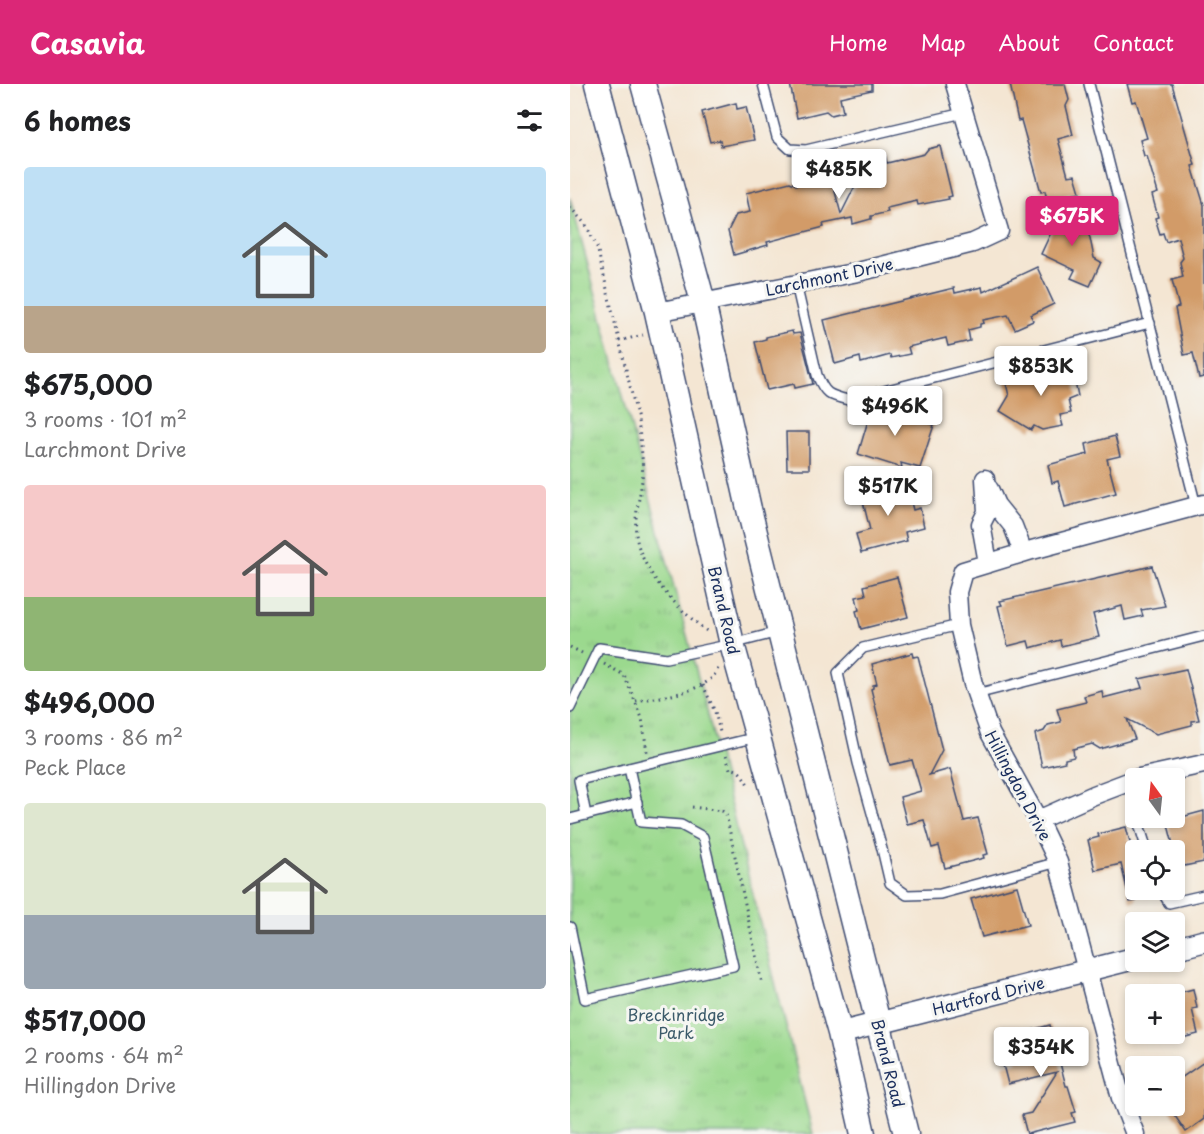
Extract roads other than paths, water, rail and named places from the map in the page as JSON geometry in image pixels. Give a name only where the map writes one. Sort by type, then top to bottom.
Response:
[{"type":"main road","name":"Brand Road","points":[[597,84],[652,323],[721,647],[758,736],[840,1033],[863,1134]]},
{"type":"main road","name":"Brand Road","points":[[643,84],[703,302],[749,508],[906,1134]]},
{"type":"street","points":[[955,84],[963,113]]},
{"type":"street","name":"Larchmont Drive","points":[[652,323],[703,302],[858,272],[961,246],[999,231],[963,113]]},
{"type":"street","points":[[988,563],[981,524],[987,512],[985,479],[996,505],[1013,526],[1023,552]]},
{"type":"street","name":"Hillingdon Drive","points":[[1135,1134],[1121,1098],[1058,862],[1038,820],[990,733],[976,694],[959,625],[957,592],[963,571],[1023,552],[1200,505]]},
{"type":"street","points":[[1185,768],[1204,764]]},
{"type":"street","points":[[1038,820],[1125,784]]},
{"type":"street","points":[[1185,946],[1204,941]]},
{"type":"street","name":"Hartford Drive","points":[[840,1033],[1125,961]]},
{"type":"lane","points":[[763,84],[777,137],[790,149],[806,150],[963,113]]},
{"type":"lane","points":[[1089,84],[1150,323],[1200,505]]},
{"type":"lane","points":[[795,284],[817,375],[823,389],[830,396],[848,400],[1150,323]]},
{"type":"lane","points":[[959,625],[863,648],[838,673],[858,763],[890,883],[907,895],[940,894],[1058,862]]},
{"type":"lane","points":[[570,708],[599,648],[666,658],[721,647],[780,631]]},
{"type":"lane","points":[[976,694],[1204,636]]},
{"type":"lane","points":[[586,815],[579,780],[758,736]]},
{"type":"lane","points":[[570,927],[585,999],[733,966],[703,837],[681,825],[641,822],[629,768]]},
{"type":"lane","points":[[570,819],[637,802]]},
{"type":"lane","points":[[1185,899],[1204,895]]},
{"type":"lane","points":[[1167,900],[1169,903],[1182,900]]},
{"type":"park label","name":"Breckinridge Park","points":[[676,1023]]}]
